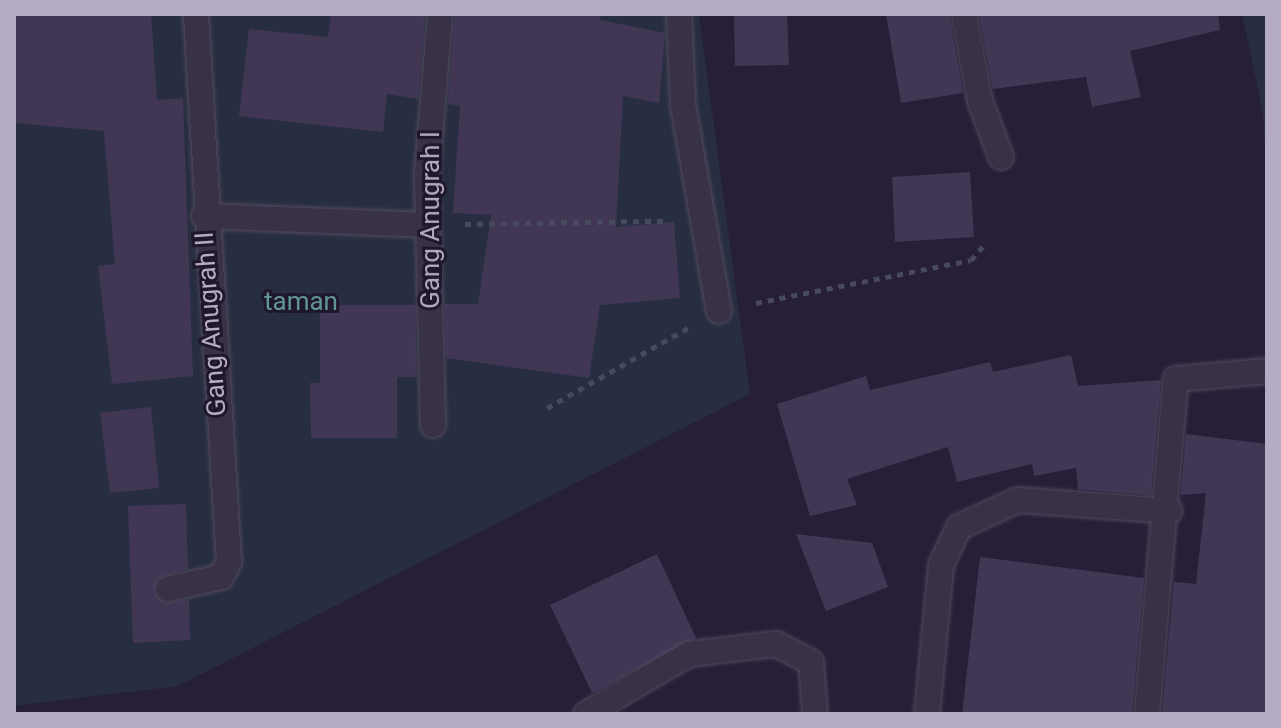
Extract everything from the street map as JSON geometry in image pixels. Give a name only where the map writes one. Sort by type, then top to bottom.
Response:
[{"type":"street","name":"Gang Anugrah II","points":[[168,589],[221,577],[229,562],[204,216],[196,14]]},
{"type":"street","name":"Gang Anugrah I","points":[[433,425],[428,225],[440,14]]},
{"type":"street","points":[[679,14],[678,71],[699,221],[719,311]]},
{"type":"street","points":[[964,14],[980,101],[1001,157]]},
{"type":"street","points":[[204,216],[428,225]]},
{"type":"street","points":[[1147,714],[1170,511],[1176,379],[1267,371]]},
{"type":"street","points":[[927,714],[941,565],[959,527],[1018,500],[1170,511]]},
{"type":"street","points":[[586,714],[689,654],[776,644],[811,662],[815,714]]},
{"type":"path","points":[[428,225],[699,221]]},
{"type":"path","points":[[547,408],[719,311],[971,260],[984,245]]},
{"type":"green space","name":"taman","points":[[14,14],[699,14],[750,394],[178,686],[14,706]]},
{"type":"green space","points":[[1242,14],[1267,14],[1267,195],[1263,113]]},
{"type":"building","points":[[14,14],[151,14],[157,100],[183,98],[193,376],[112,384],[98,266],[115,264],[104,131],[14,123]]},
{"type":"building","points":[[331,14],[425,14],[418,99],[387,94],[383,132],[239,116],[249,29],[328,37]]},
{"type":"building","points":[[455,14],[601,14],[600,20],[665,33],[659,103],[623,96],[616,227],[674,222],[680,298],[600,305],[589,378],[446,358],[445,304],[478,304],[491,215],[453,213],[460,106],[448,104]]},
{"type":"building","points":[[734,14],[787,14],[789,65],[735,66]]},
{"type":"building","points":[[886,14],[949,14],[963,93],[901,103]]},
{"type":"building","points":[[979,14],[1218,14],[1220,30],[1130,51],[1141,97],[1092,107],[1086,77],[993,89]]},
{"type":"building","points":[[970,172],[974,237],[895,242],[892,177]]},
{"type":"building","points":[[320,305],[415,305],[417,377],[397,377],[397,438],[311,438],[310,383],[320,383]]},
{"type":"building","points":[[1071,355],[1078,386],[1161,380],[1151,495],[1078,489],[1076,468],[1034,476],[1032,464],[957,482],[948,447],[847,479],[857,505],[810,516],[777,404],[866,376],[870,390],[990,362],[993,372]]},
{"type":"building","points":[[151,407],[159,488],[110,493],[100,413]]},
{"type":"building","points":[[1186,434],[1267,444],[1267,714],[1162,714],[1174,582],[1196,584],[1206,493],[1181,495]]},
{"type":"building","points":[[186,504],[188,569],[158,578],[153,592],[164,603],[189,600],[190,640],[133,643],[128,506]]},
{"type":"building","points":[[796,534],[872,543],[888,587],[826,611]]},
{"type":"building","points":[[657,554],[696,638],[592,693],[550,605]]},
{"type":"building","points":[[980,557],[1144,578],[1132,714],[962,714]]}]
